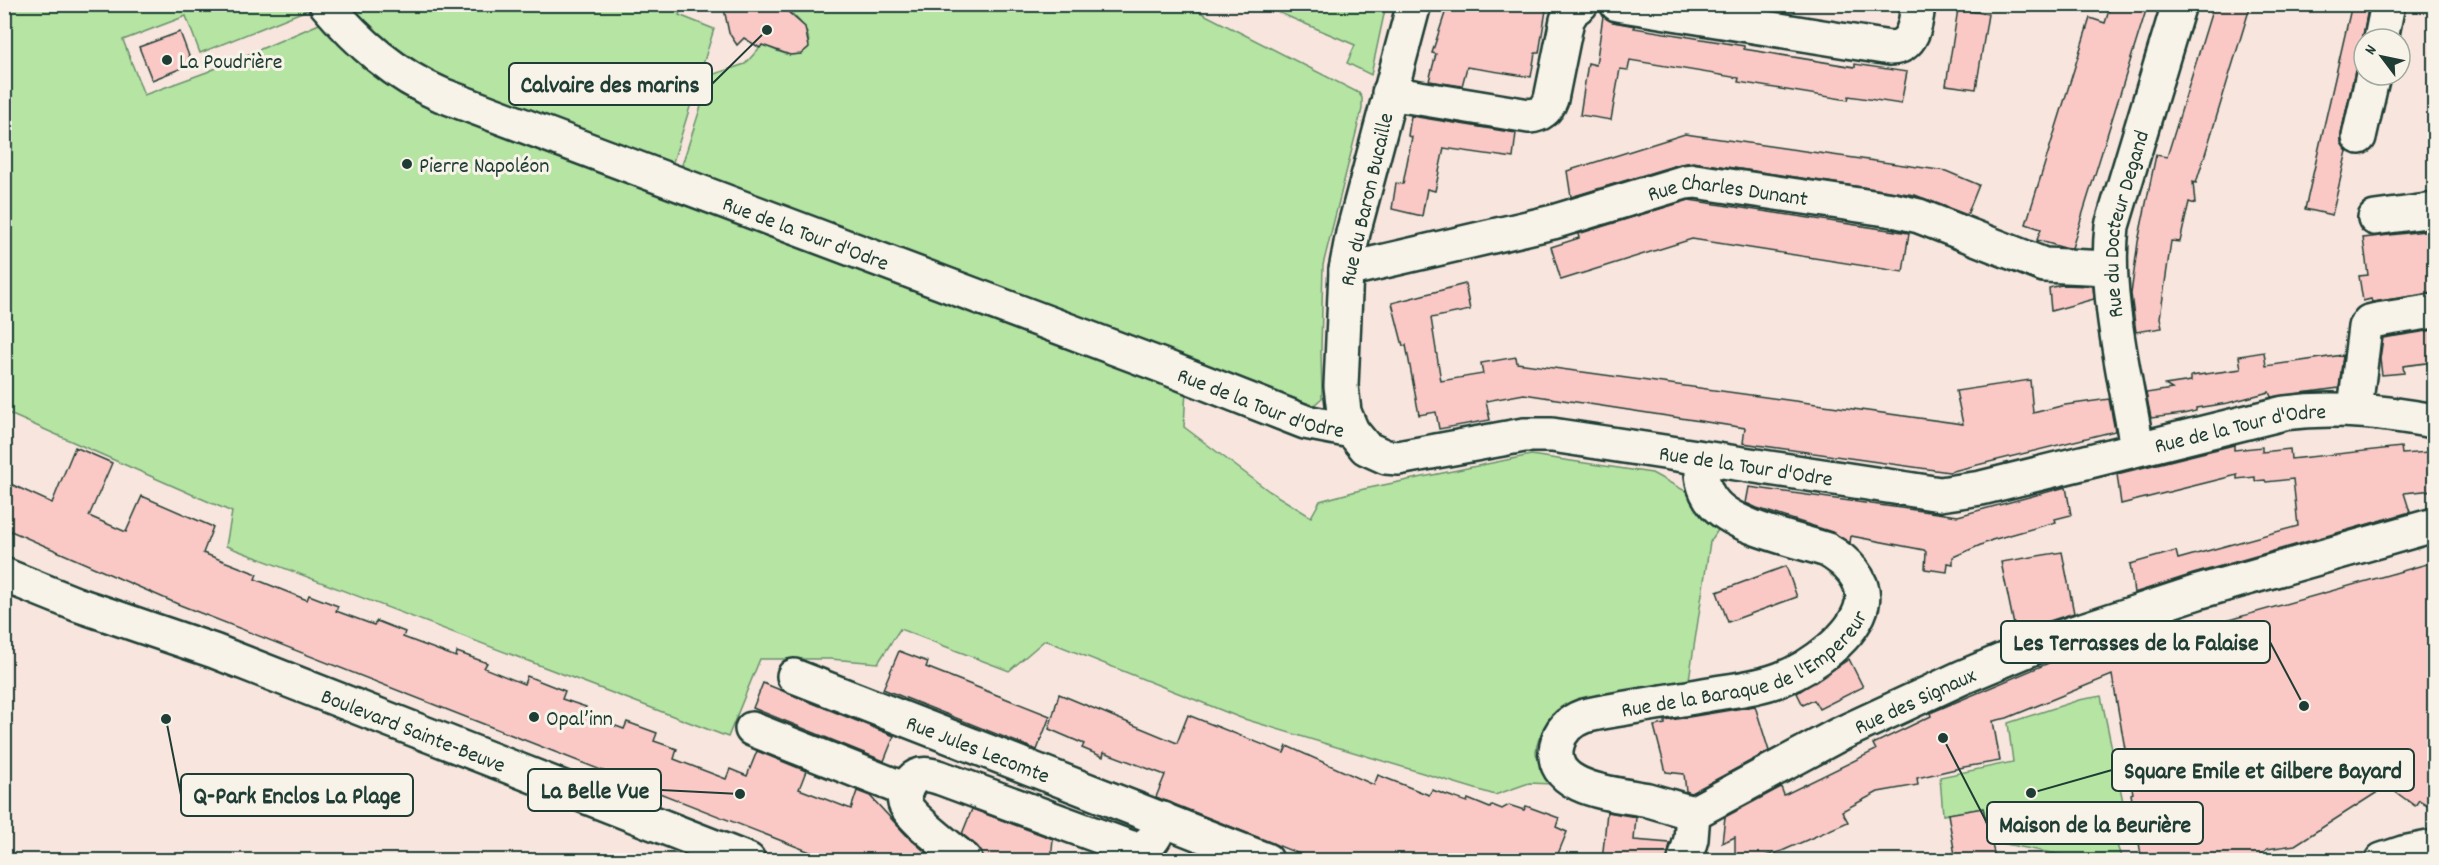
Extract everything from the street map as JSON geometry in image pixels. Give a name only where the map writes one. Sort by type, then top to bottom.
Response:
[{"type":"street","name":"Rue de la Tour d'Odre","points":[[326,4],[361,42],[381,59],[435,92],[1305,422],[1352,431],[1366,448],[1386,457],[1398,458],[1512,436],[1538,434],[1940,494],[1981,488],[2284,413],[2355,409],[2434,421]]},
{"type":"street","name":"Rue du Baron Bucaille","points":[[1352,431],[1344,412],[1341,386],[1346,270],[1389,93],[1414,4]]},
{"type":"street","points":[[1389,93],[1529,116],[1539,114],[1546,109],[1551,99],[1567,20],[1581,4]]},
{"type":"street","points":[[1617,4],[1890,48],[1901,46],[1910,38],[1915,26],[1918,4]]},
{"type":"street","name":"Rue du Docteur Degand","points":[[2137,448],[2109,268],[2112,226],[2179,4]]},
{"type":"street","points":[[2383,27],[2388,4]]},
{"type":"street","points":[[2359,136],[2370,87]]},
{"type":"street","name":"Rue Charles Dunant","points":[[1346,270],[1544,224],[1695,181],[1893,210],[1919,216],[2044,265],[2109,268]]},
{"type":"street","points":[[2375,218],[2434,210]]},
{"type":"street","points":[[2355,409],[2362,337],[2369,322],[2434,311]]},
{"type":"street","name":"Rue de la Baraque de l'Empereur","points":[[1693,813],[1647,800],[1608,794],[1581,785],[1561,770],[1556,761],[1557,743],[1561,735],[1574,720],[1584,716],[1753,687],[1781,679],[1807,666],[1834,646],[1858,615],[1863,597],[1856,576],[1839,557],[1827,550],[1742,522],[1720,510],[1712,502],[1703,485],[1702,459]]},
{"type":"street","name":"Rue des Signaux","points":[[1693,813],[1838,735],[1963,677],[2049,641],[2208,589],[2434,525]]},
{"type":"street","name":"Boulevard Sainte-Beuve","points":[[4,555],[82,588],[214,651]]},
{"type":"street","name":"Boulevard Sainte-Beuve","points":[[4,575],[76,604],[214,651],[748,861]]},
{"type":"street","name":"Rue Jules Lecomte","points":[[794,676],[1266,861]]},
{"type":"street","points":[[752,729],[906,790],[905,802],[912,813],[965,861]]},
{"type":"street","name":"Rue Jules Lecomte","points":[[906,790],[916,777],[932,775],[1134,849],[1148,846],[1163,819]]},
{"type":"street","points":[[1685,861],[1693,813]]},
{"type":"street","points":[[2382,861],[2434,847]]},
{"type":"green space","points":[[5,5],[309,5],[312,8],[200,53],[186,16],[123,40],[144,95],[207,72],[324,22],[354,53],[1186,389],[1184,427],[1269,491],[1311,517],[1320,501],[1364,489],[1531,455],[1652,473],[1691,494],[1722,524],[1710,542],[1688,686],[1591,701],[1551,715],[1536,750],[1539,764],[1552,784],[1529,783],[1495,795],[1241,718],[1045,640],[1009,671],[900,629],[878,663],[830,659],[760,659],[728,737],[226,546],[232,512],[5,412]]},
{"type":"green space","points":[[342,5],[683,5],[679,15],[714,29],[673,162],[668,166],[419,71]]},
{"type":"green space","points":[[779,5],[1186,5],[1359,93],[1362,98],[1362,109],[1323,265],[1322,398],[1312,407],[1287,401],[680,171],[711,75],[745,64],[763,44],[792,55],[808,48],[808,35],[801,23]]},
{"type":"green space","points":[[1261,5],[1386,5],[1371,75],[1347,63],[1355,45]]},
{"type":"green space","points":[[2101,696],[2131,840],[2117,845],[2122,860],[2086,860],[1991,841],[1983,808],[1943,815],[1940,777],[2013,762],[2008,723],[2079,700]]},
{"type":"building","points":[[723,4],[779,4],[805,27],[809,47],[801,54],[790,55],[762,45],[760,48],[744,38],[737,45],[729,33]]},
{"type":"building","points":[[1448,4],[1547,4],[1539,53],[1535,53],[1531,77],[1467,67],[1462,86],[1429,81],[1436,54],[1432,53]]},
{"type":"building","points":[[2111,4],[2148,4],[2072,248],[2061,247],[2037,240],[2041,229],[2026,224],[2090,18],[2105,23]]},
{"type":"building","points":[[2214,4],[2251,4],[2196,183],[2193,182],[2195,204],[2189,202],[2180,242],[2171,241],[2160,318],[2162,328],[2136,332],[2131,294],[2138,242],[2156,155],[2167,157]]},
{"type":"building","points":[[2352,4],[2369,4],[2365,27],[2352,27],[2352,84],[2341,133],[2341,143],[2347,151],[2332,215],[2305,209]]},
{"type":"building","points":[[1958,9],[1988,14],[1976,89],[1946,85]]},
{"type":"building","points":[[1603,16],[1613,22],[1635,26],[1634,28],[1744,46],[1744,49],[1855,67],[1855,64],[1907,72],[1901,104],[1849,96],[1848,100],[1738,82],[1739,78],[1630,60],[1628,70],[1620,69],[1611,120],[1580,115],[1588,63],[1596,65]]},
{"type":"building","name":"La Poudrière","points":[[180,32],[192,64],[152,80],[139,47]]},
{"type":"building","points":[[1411,116],[1516,133],[1513,158],[1444,148],[1435,191],[1427,189],[1422,216],[1392,209],[1396,183],[1403,184],[1412,137],[1408,136]]},
{"type":"building","points":[[1685,134],[1946,171],[1979,185],[1967,215],[1915,195],[1693,162],[1571,197],[1567,171]]},
{"type":"building","points":[[1689,200],[1909,233],[1903,272],[1692,239],[1561,280],[1551,247],[1579,238],[1578,234]]},
{"type":"building","points":[[2434,230],[2434,293],[2372,302],[2371,299],[2363,301],[2359,276],[2368,275],[2363,238]]},
{"type":"building","points":[[1465,284],[1470,310],[1431,318],[1441,381],[1483,374],[1481,363],[1516,357],[1517,363],[1963,424],[1956,391],[2030,380],[2033,413],[2065,405],[2109,399],[2115,431],[1949,472],[1743,443],[1745,428],[1524,394],[1486,401],[1490,420],[1439,429],[1436,412],[1419,415],[1406,345],[1403,346],[1392,303]]},
{"type":"building","points":[[2061,285],[2093,286],[2094,299],[2051,311],[2049,288]]},
{"type":"building","points":[[2434,330],[2434,362],[2403,366],[2404,373],[2382,375],[2380,359],[2383,338]]},
{"type":"building","points":[[2264,352],[2266,366],[2343,355],[2339,388],[2271,397],[2269,392],[2228,403],[2196,408],[2196,411],[2183,414],[2151,418],[2146,393],[2172,389],[2165,385],[2191,381],[2191,376],[2241,369],[2239,356]]},
{"type":"building","points":[[2234,445],[2234,450],[2262,447],[2262,452],[2290,449],[2291,459],[2401,447],[2402,454],[2429,452],[2430,460],[2434,460],[2434,490],[2404,493],[2410,512],[2134,593],[2130,564],[2176,551],[2178,559],[2298,526],[2293,479],[2266,482],[2265,480],[2255,481],[2255,477],[2237,479],[2237,475],[2121,504],[2117,474]]},
{"type":"building","points":[[75,447],[112,463],[89,516],[126,532],[142,496],[213,527],[203,553],[257,574],[255,579],[307,600],[309,595],[338,606],[336,611],[374,625],[377,621],[405,632],[403,637],[456,657],[457,652],[487,663],[484,668],[524,684],[527,676],[565,691],[562,699],[586,707],[583,714],[624,729],[627,722],[657,733],[654,741],[677,749],[674,759],[726,779],[730,769],[747,776],[757,751],[806,771],[799,789],[851,809],[857,791],[870,796],[909,838],[936,861],[833,861],[180,605],[4,528],[4,481],[52,503]]},
{"type":"building","points":[[1749,487],[1958,516],[2066,487],[2071,515],[2055,519],[2056,522],[1992,540],[1953,557],[1953,564],[1948,563],[1947,572],[1925,569],[1926,552],[1924,550],[1851,536],[1850,543],[1832,532],[1757,508],[1746,503]]},
{"type":"building","points":[[2062,552],[2074,613],[2015,630],[2001,562]]},
{"type":"building","points":[[2434,562],[2434,809],[2419,800],[2415,806],[2387,786],[2295,845],[2267,849],[2254,861],[2142,861],[2131,794],[2133,793],[2132,766],[2128,766],[2112,675],[2007,718],[1993,721],[2000,761],[1917,778],[1918,785],[1878,792],[1842,811],[1848,822],[1782,851],[1750,861],[1735,861],[1735,837],[1722,843],[1725,817],[1781,787],[1784,795],[1876,750],[1873,744],[1931,716],[1930,713],[2070,654],[2131,634],[2133,647]]},
{"type":"building","points":[[1786,566],[1797,597],[1728,622],[1717,592]]},
{"type":"building","points":[[899,651],[928,662],[926,667],[1050,716],[1037,750],[883,689]]},
{"type":"building","points":[[1849,659],[1863,687],[1819,709],[1814,700],[1803,705],[1797,693]]},
{"type":"building","points":[[763,683],[894,736],[884,761],[753,708]]},
{"type":"building","points":[[1059,694],[1177,743],[1188,715],[1284,753],[1287,746],[1374,785],[1378,775],[1429,795],[1432,790],[1467,802],[1468,799],[1490,808],[1492,805],[1502,809],[1509,805],[1524,810],[1526,806],[1559,818],[1556,827],[1567,832],[1555,861],[1317,861],[1156,797],[1165,775],[1104,752],[1103,757],[1082,748],[1084,744],[1049,729]]},
{"type":"building","points":[[1755,706],[1769,751],[1691,793],[1686,791],[1684,774],[1666,772],[1654,726],[1665,724],[1665,721]]},
{"type":"building","points":[[1983,808],[1996,861],[1956,861],[1948,814]]},
{"type":"building","points":[[972,809],[1053,839],[1051,861],[983,861],[982,853],[977,846],[962,834]]},
{"type":"building","points":[[1607,812],[1636,817],[1634,840],[1670,843],[1667,861],[1602,861]]},
{"type":"place","name":"Calvaire des marins","points":[[767,30]]},
{"type":"place","name":"La Poudrière","points":[[167,60]]},
{"type":"place","name":"Pierre Napoléon","points":[[407,164]]},
{"type":"place","name":"Les Terrasses de la Falaise","points":[[2304,706]]},
{"type":"place","name":"Opal’inn","points":[[534,717]]},
{"type":"place","name":"Q-Park Enclos La Plage","points":[[166,719]]},
{"type":"place","name":"Maison de la Beurière","points":[[1943,738]]},
{"type":"place","name":"Square Emile et Gilbere Bayard","points":[[2031,793]]},
{"type":"place","name":"La Belle Vue","points":[[740,794]]}]
